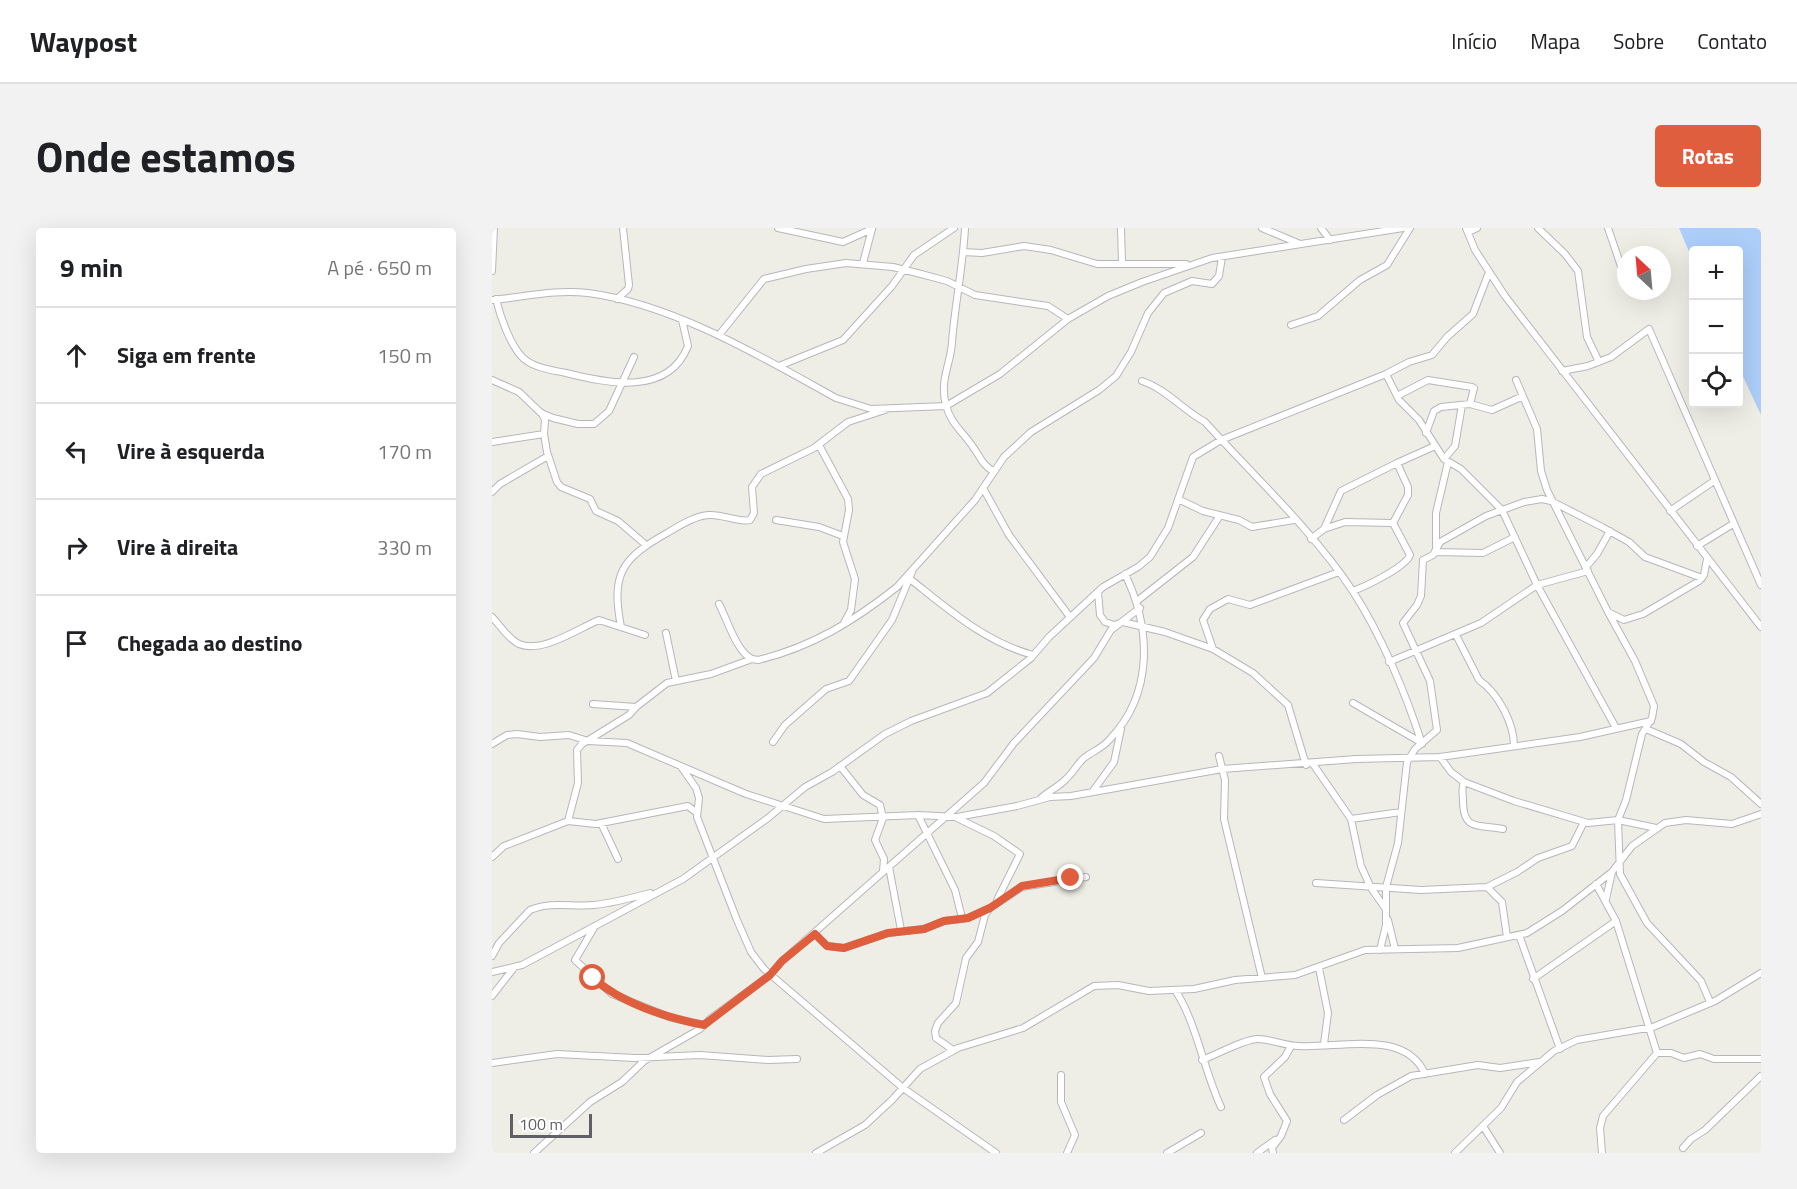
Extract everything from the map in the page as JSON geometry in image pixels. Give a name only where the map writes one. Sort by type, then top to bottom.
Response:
[{"type":"street","points":[[492,271],[494,228]]},
{"type":"street","points":[[617,299],[628,289],[629,285],[623,228]]},
{"type":"street","points":[[778,228],[843,242],[872,229]]},
{"type":"street","points":[[779,366],[843,340],[904,270],[914,255],[954,228]]},
{"type":"street","points":[[965,228],[952,323],[952,341],[943,385],[946,406],[957,429],[973,447],[983,464],[993,471]]},
{"type":"street","points":[[1121,228],[1122,263]]},
{"type":"street","points":[[1262,228],[1301,244]]},
{"type":"street","points":[[1321,228],[1330,240]]},
{"type":"street","points":[[682,320],[688,346],[674,366],[659,378],[621,384],[542,368],[525,360],[504,326],[494,299],[572,292],[617,299],[682,320],[718,335],[836,398],[857,406],[888,409],[946,406],[1000,374],[1068,319],[1108,296],[1189,264],[1403,228]]},
{"type":"street","points":[[1291,325],[1318,316],[1360,280],[1387,265],[1410,228]]},
{"type":"street","points":[[1477,228],[1467,230],[1489,272],[1563,372],[1761,627]]},
{"type":"street","points":[[1538,228],[1565,254],[1578,271],[1587,337],[1599,362]]},
{"type":"street","points":[[1608,228],[1617,254]]},
{"type":"street","points":[[863,264],[872,229]]},
{"type":"street","points":[[963,252],[982,253],[1024,246],[1073,256],[1088,263],[1189,264]]},
{"type":"street","points":[[719,604],[741,652],[758,660],[802,647],[842,626],[897,587],[983,488],[993,471],[1031,432],[1106,385],[1124,365],[1148,313],[1164,293],[1192,281],[1212,284],[1219,276],[1222,257]]},
{"type":"street","points":[[718,335],[768,277],[829,264],[863,264],[904,270],[975,294],[1048,306],[1068,319]]},
{"type":"street","points":[[492,972],[513,969],[682,879],[805,787],[840,766],[885,734],[905,724],[980,698],[1032,655],[1070,616],[1098,592],[1138,567],[1159,545],[1173,515],[1193,457],[1221,440],[1386,374],[1408,362],[1432,355],[1447,337],[1473,314],[1489,272]]},
{"type":"street","points":[[1563,372],[1599,362],[1649,329],[1761,585]]},
{"type":"street","points":[[541,413],[578,424],[594,424],[609,411],[634,357]]},
{"type":"street","points":[[1386,374],[1397,396],[1446,460],[1461,469],[1502,510],[1537,585],[1616,728]]},
{"type":"street","points":[[492,380],[519,392],[541,413],[546,427],[544,434],[553,476],[561,487],[590,499],[596,511],[618,521],[646,545]]},
{"type":"street","points":[[1397,396],[1428,380],[1474,388],[1466,405],[1455,446],[1446,460],[1436,513],[1436,549]]},
{"type":"street","points":[[1516,380],[1521,397],[1537,429],[1541,471],[1551,501],[1652,699],[1654,712],[1633,764],[1626,800],[1618,820],[1618,864],[1624,884],[1647,922],[1701,981],[1710,1002]]},
{"type":"street","points":[[1142,381],[1155,386],[1178,402],[1187,413],[1205,422],[1339,572],[1353,591],[1389,662],[1422,744]]},
{"type":"street","points":[[1426,433],[1434,411],[1446,406],[1466,405],[1492,410],[1521,397]]},
{"type":"street","points":[[621,627],[617,599],[621,572],[634,554],[684,523],[708,515],[750,520],[754,513],[752,487],[761,474],[819,445],[848,422],[888,409]]},
{"type":"street","points":[[492,442],[544,434]]},
{"type":"street","points":[[819,445],[848,499],[849,510],[843,547],[854,570],[855,579],[851,610],[842,626]]},
{"type":"street","points":[[1324,530],[1341,491],[1435,446]]},
{"type":"street","points":[[492,492],[500,484],[548,456]]},
{"type":"street","points":[[1393,523],[1408,495],[1408,487],[1397,463]]},
{"type":"street","points":[[1670,511],[1714,482]]},
{"type":"street","points":[[983,488],[1018,549],[1070,616]]},
{"type":"street","points":[[1395,949],[1387,913],[1386,887],[1398,843],[1408,759],[1437,730],[1431,685],[1403,620],[1417,605],[1421,596],[1423,560],[1486,516],[1535,499],[1547,490]]},
{"type":"street","points":[[1178,498],[1219,517],[1239,520],[1252,527],[1294,520]]},
{"type":"street","points":[[1535,499],[1551,501],[1610,531],[1629,542],[1645,557],[1702,578]]},
{"type":"street","points":[[534,1153],[590,1102],[622,1082],[649,1058],[684,1040],[770,975],[782,961],[984,783],[1014,743],[1094,658],[1104,639],[1118,623],[1193,556],[1219,517]]},
{"type":"street","points":[[776,520],[819,527],[843,536]]},
{"type":"street","points":[[1311,539],[1324,530],[1345,522],[1393,523]]},
{"type":"street","points":[[1353,591],[1374,582],[1409,558],[1393,523]]},
{"type":"street","points":[[1697,546],[1733,524]]},
{"type":"street","points":[[1389,662],[1481,623],[1537,585],[1587,569],[1610,531]]},
{"type":"street","points":[[1436,549],[1483,553],[1515,537]]},
{"type":"street","points":[[1608,612],[1620,619],[1629,619],[1643,614],[1702,578],[1707,559]]},
{"type":"street","points":[[773,742],[785,725],[826,689],[849,681],[892,621],[914,568]]},
{"type":"street","points":[[1213,649],[1203,620],[1206,613],[1216,606],[1232,599],[1243,605],[1260,603],[1339,572]]},
{"type":"street","points":[[1040,799],[1066,779],[1083,760],[1105,745],[1123,722],[1136,699],[1143,664],[1144,626],[1139,604],[1125,574]]},
{"type":"street","points":[[910,579],[945,609],[970,625],[1019,651],[1032,655]]},
{"type":"street","points":[[1098,592],[1100,615],[1109,624],[1144,626],[1213,649],[1253,673],[1283,699],[1293,716],[1310,764],[1351,819],[1362,866],[1371,888],[1387,913],[1380,950]]},
{"type":"street","points":[[492,617],[515,642],[526,646],[554,641],[599,620],[645,636]]},
{"type":"street","points":[[666,633],[676,681]]},
{"type":"street","points":[[1456,635],[1479,680],[1486,684],[1509,719],[1514,733],[1514,746]]},
{"type":"street","points":[[568,821],[578,783],[577,750],[629,715],[661,686],[711,674],[753,659]]},
{"type":"street","points":[[1353,703],[1422,744]]},
{"type":"street","points":[[593,704],[636,707]]},
{"type":"street","points":[[492,744],[507,735],[517,734],[569,735],[588,741],[627,743],[746,794],[824,819],[918,815],[957,817],[1017,806],[1040,799],[1222,769],[1356,759],[1440,757],[1580,737],[1651,721]]},
{"type":"street","points":[[1092,791],[1114,762],[1123,722]]},
{"type":"street","points":[[1646,729],[1681,744],[1704,762],[1731,777],[1761,804]]},
{"type":"street","points":[[1219,756],[1225,780],[1224,819],[1262,978]]},
{"type":"street","points":[[1440,757],[1451,772],[1464,782],[1514,801],[1584,822],[1618,820],[1656,828]]},
{"type":"street","points":[[840,766],[863,795],[876,801],[883,818],[875,840],[884,859],[883,872]]},
{"type":"street","points":[[682,767],[696,788],[699,798],[697,813],[751,952],[770,975],[903,1088],[996,1153]]},
{"type":"street","points":[[1464,782],[1461,789],[1465,819],[1469,824],[1503,829]]},
{"type":"street","points":[[492,857],[504,846],[568,821],[601,823],[683,806],[688,806],[697,813]]},
{"type":"street","points":[[1351,819],[1401,812]]},
{"type":"street","points":[[816,1153],[866,1125],[920,1069],[953,1050],[1023,1028],[1094,986],[1175,990],[1295,975],[1365,950],[1458,948],[1519,935],[1541,925],[1612,872],[1632,846],[1665,823],[1686,820],[1732,824],[1761,814]]},
{"type":"street","points":[[918,815],[955,890],[962,918]]},
{"type":"street","points":[[953,1050],[936,1038],[935,1031],[938,1023],[956,1003],[966,958],[978,942],[985,915],[993,906],[1020,854],[994,836],[957,817]]},
{"type":"street","points":[[1316,884],[1421,890],[1488,887],[1538,858],[1572,846],[1584,822]]},
{"type":"street","points":[[601,823],[618,860]]},
{"type":"street","points":[[889,867],[901,930]]},
{"type":"street","points":[[1606,899],[1612,872]]},
{"type":"street","points":[[815,934],[827,946],[844,948],[901,930],[924,929],[944,921],[962,918],[993,906],[1022,886],[1086,877]]},
{"type":"street","points":[[1497,882],[1498,895],[1505,915],[1507,937]]},
{"type":"street","points":[[1596,884],[1616,921],[1657,1053]]},
{"type":"street","points":[[1488,887],[1498,895]]},
{"type":"street","points":[[492,956],[499,943],[530,910],[536,907],[594,905],[662,890]]},
{"type":"street","points":[[1533,979],[1616,921]]},
{"type":"street","points":[[595,926],[575,960],[600,984],[612,994],[630,1003],[669,1017],[704,1025]]},
{"type":"street","points":[[1519,935],[1560,1049]]},
{"type":"street","points":[[1319,968],[1328,1013],[1324,1044]]},
{"type":"street","points":[[492,996],[513,969]]},
{"type":"street","points":[[1455,1153],[1501,1108],[1517,1082],[1540,1062],[1560,1049],[1578,1040],[1649,1028],[1710,1002],[1761,974]]},
{"type":"street","points":[[1175,990],[1187,1013],[1202,1060],[1221,1107]]},
{"type":"street","points":[[1202,1060],[1257,1039],[1291,1046],[1324,1044],[1401,1048],[1414,1057],[1425,1074]]},
{"type":"street","points":[[1273,1153],[1272,1148],[1281,1136],[1286,1118],[1270,1094],[1264,1077],[1285,1057],[1291,1046]]},
{"type":"street","points":[[1602,1153],[1600,1128],[1603,1116],[1657,1053],[1671,1053],[1684,1058],[1700,1054],[1714,1059],[1761,1059]]},
{"type":"street","points":[[492,1063],[557,1054],[649,1058],[700,1055],[768,1060],[797,1059]]},
{"type":"street","points":[[1344,1120],[1377,1095],[1411,1076],[1478,1065],[1500,1068],[1540,1062]]},
{"type":"street","points":[[1061,1076],[1060,1102],[1075,1135],[1067,1153]]},
{"type":"street","points":[[1683,1148],[1691,1138],[1705,1130],[1761,1076]]},
{"type":"street","points":[[1483,1126],[1500,1153]]},
{"type":"street","points":[[1167,1153],[1201,1132]]},
{"type":"street","points":[[1257,1153],[1281,1136]]},
{"type":"street","points":[[981,1153],[988,1149]]},
{"type":"water","points":[[1679,228],[1761,228],[1761,415],[1743,377],[1743,246],[1689,246],[1689,252]]},
{"type":"route","points":[[593,978],[606,990],[630,1003],[653,1009],[685,1022],[704,1025],[770,975],[782,961],[815,934],[827,946],[844,948],[888,933],[924,929],[944,921],[968,918],[990,908],[1022,886],[1071,878]]}]
